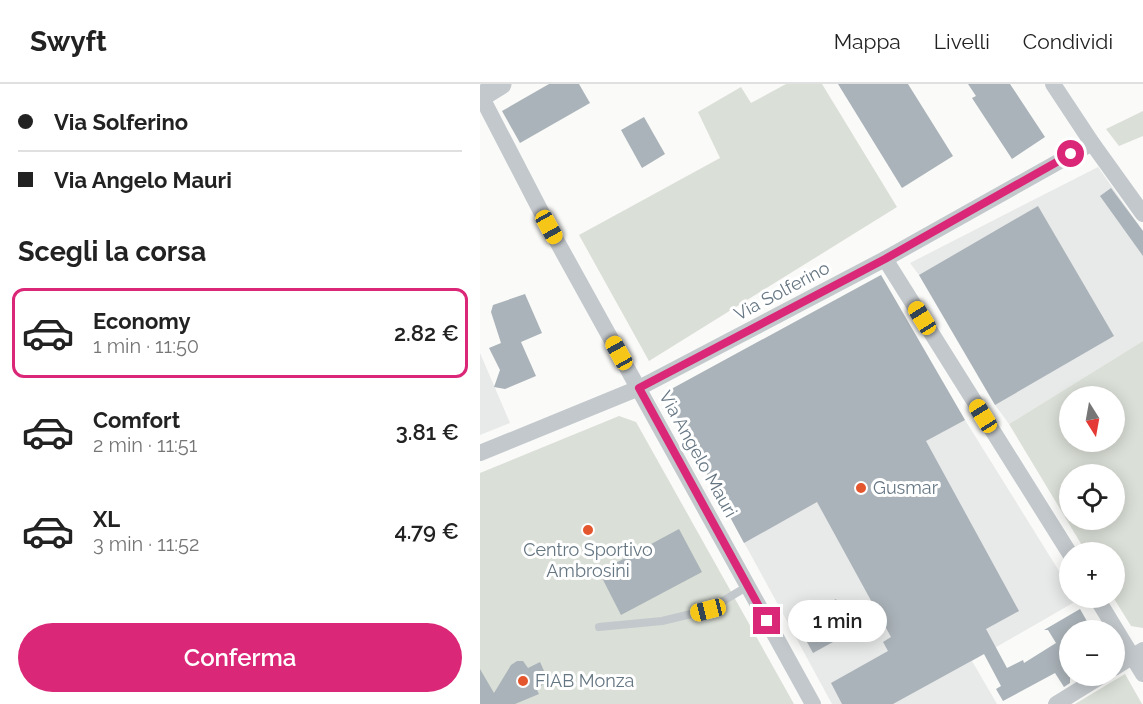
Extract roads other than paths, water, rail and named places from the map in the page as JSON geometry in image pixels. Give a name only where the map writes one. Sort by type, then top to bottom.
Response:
[{"type":"street","points":[[480,95],[501,84]]},
{"type":"street","points":[[1053,84],[1143,214]]},
{"type":"street","name":"Via Angelo Mauri","points":[[480,95],[549,227],[813,704]]},
{"type":"street","name":"Via Solferino","points":[[480,453],[639,388],[885,259],[1092,143]]},
{"type":"street","points":[[885,259],[1062,542]]},
{"type":"street","points":[[1104,608],[1138,654],[1143,674]]},
{"type":"street","points":[[1125,662],[1138,654]]},
{"type":"street","points":[[1056,704],[1085,686]]},
{"type":"lane","points":[[599,627],[662,621],[708,610],[748,586]]},
{"type":"place","name":"Gusmar","points":[[861,488]]},
{"type":"place","name":"Centro Sportivo Ambrosini","points":[[588,530]]},
{"type":"place","name":"FIAB Monza","points":[[523,681]]}]
